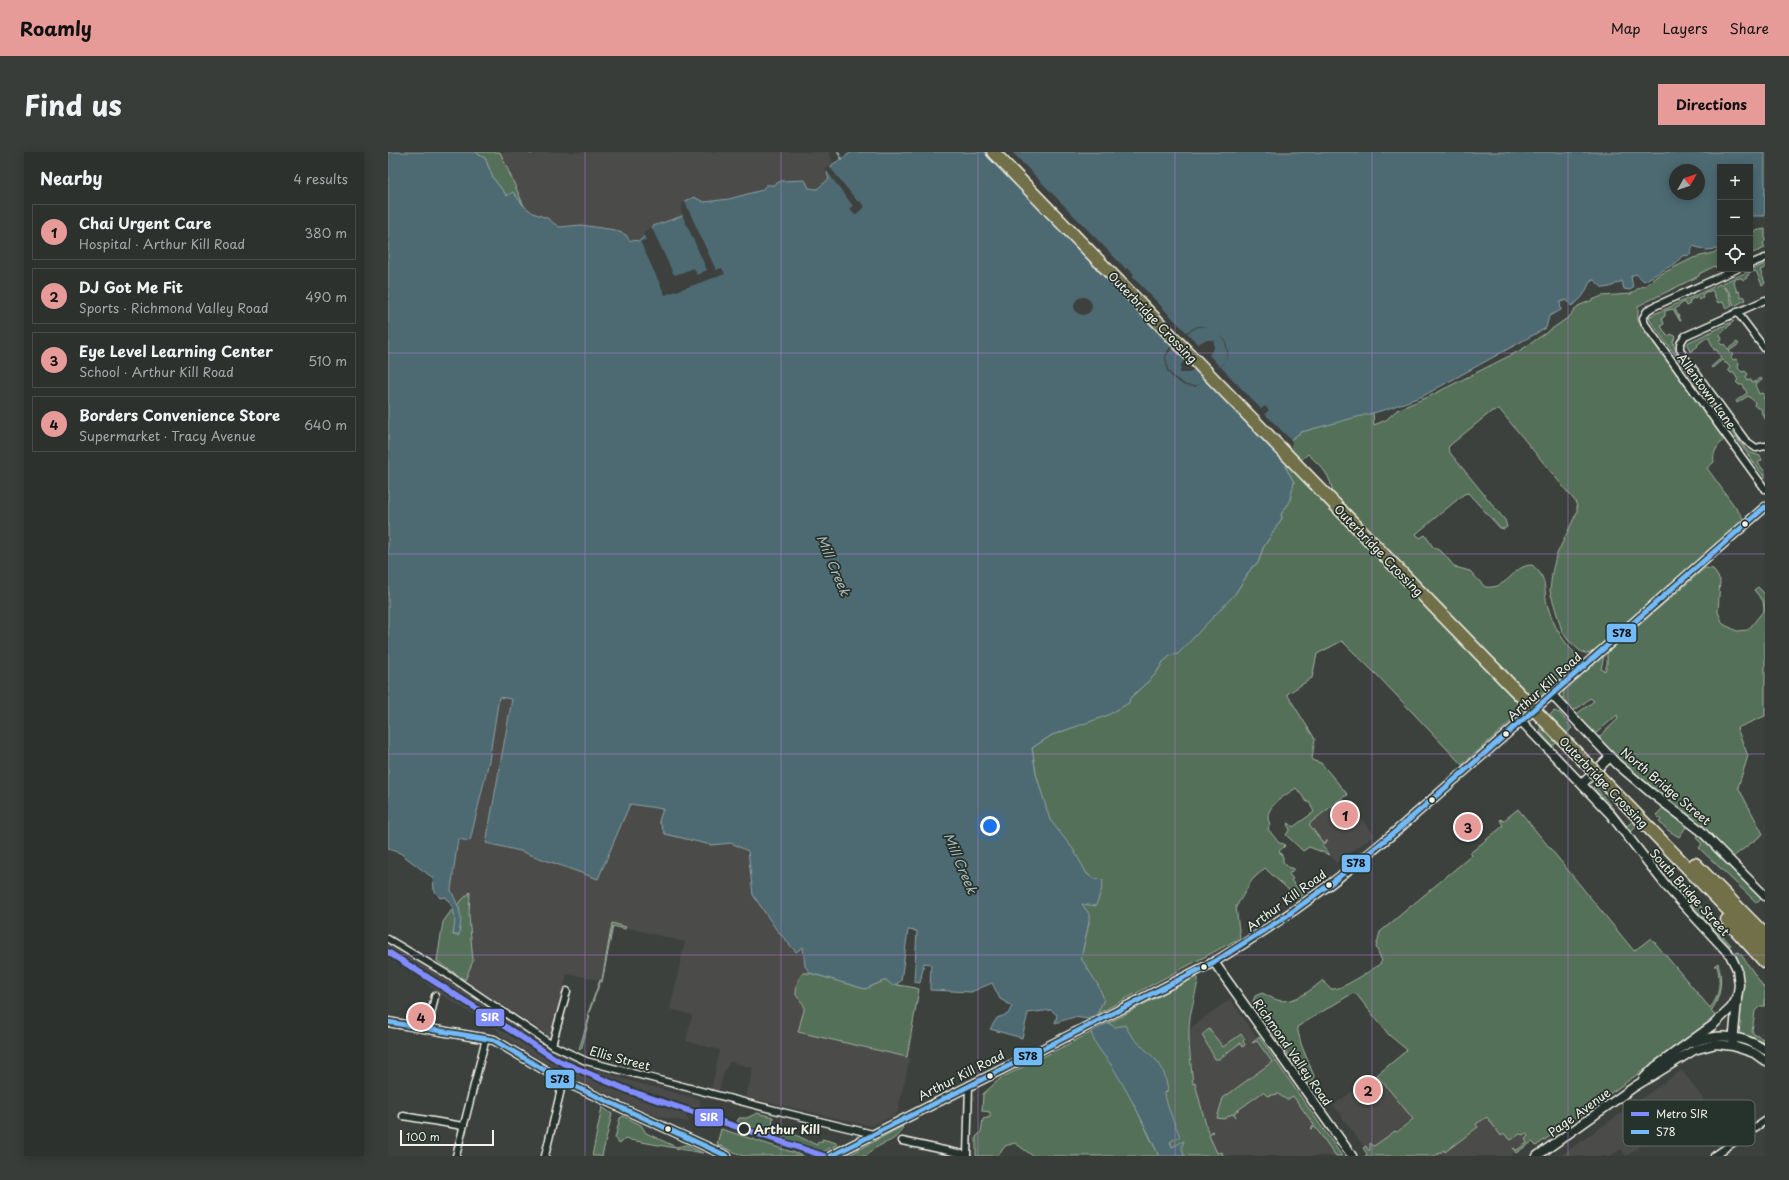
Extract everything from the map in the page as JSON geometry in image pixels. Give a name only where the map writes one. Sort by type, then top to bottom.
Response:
[{"type":"highway","name":"Outerbridge Crossing","points":[[993,152],[1136,294]]},
{"type":"highway","name":"Outerbridge Crossing","points":[[1003,152],[1136,294],[1653,827],[1716,885],[1765,934]]},
{"type":"highway","name":"Outerbridge Crossing","points":[[1653,827],[1673,852],[1765,948]]},
{"type":"highway","points":[[1673,852],[1705,894],[1765,962]]},
{"type":"highway","points":[[1716,885],[1765,924]]},
{"type":"street","points":[[1753,263],[1765,258]]},
{"type":"street","name":"Allentown Lane","points":[[1730,272],[1653,307],[1644,314],[1643,318],[1645,324],[1765,489]]},
{"type":"street","points":[[1765,300],[1685,336],[1680,344],[1680,349],[1746,442],[1756,448],[1765,446]]},
{"type":"street","points":[[1737,312],[1765,349]]},
{"type":"street","name":"Arthur Kill Road","points":[[831,1156],[1123,1006],[1214,962],[1275,924],[1396,832],[1765,507]]},
{"type":"street","name":"North Bridge Street","points":[[1552,695],[1610,756],[1650,792],[1700,830],[1765,896]]},
{"type":"street","name":"South Bridge Street","points":[[1522,722],[1611,815],[1668,888],[1730,955],[1737,969],[1739,985],[1733,1042]]},
{"type":"street","points":[[1582,784],[1610,756]]},
{"type":"street","name":"Ellis Street","points":[[388,939],[447,974],[552,1045],[568,1054],[601,1066],[873,1134]]},
{"type":"street","name":"Richmond Valley Road","points":[[1214,962],[1352,1156]]},
{"type":"street","points":[[552,1045],[567,991]]},
{"type":"street","points":[[428,1029],[435,996]]},
{"type":"street","points":[[1673,1054],[1717,1022],[1731,1008],[1737,998]]},
{"type":"street","points":[[388,1022],[486,1038],[498,1042],[563,1081],[727,1156]]},
{"type":"street","name":"Page Avenue","points":[[1634,1087],[1655,1067],[1673,1054],[1703,1039],[1718,1036],[1733,1042]]},
{"type":"street","points":[[456,1156],[486,1038]]},
{"type":"street","points":[[1733,1042],[1745,1040],[1765,1050]]},
{"type":"street","points":[[1733,1042],[1754,1053],[1765,1061]]},
{"type":"street","name":"Page Avenue","points":[[1537,1156],[1634,1087],[1694,1050],[1716,1044],[1733,1042]]},
{"type":"street","points":[[545,1156],[563,1081]]},
{"type":"street","points":[[902,1141],[968,1156],[969,1085]]},
{"type":"street","points":[[403,1116],[463,1126]]},
{"type":"street","points":[[1755,1128],[1765,1121]]},
{"type":"street","points":[[1714,1156],[1729,1146]]},
{"type":"shaded area","points":[[500,152],[829,152],[833,164],[827,173],[829,179],[817,189],[809,188],[805,180],[781,181],[762,190],[729,199],[704,202],[685,202],[682,216],[653,226],[640,241],[629,240],[596,228],[581,225],[559,227],[547,218],[533,213],[524,206]]},
{"type":"shaded area","points":[[499,697],[512,699],[486,843],[520,851],[630,803],[663,809],[711,845],[731,843],[748,851],[753,895],[776,929],[795,952],[803,946],[805,966],[810,973],[803,973],[799,1000],[804,1005],[804,1010],[798,1032],[910,1058],[897,1114],[871,1126],[746,1097],[753,1068],[730,1062],[724,1072],[719,1091],[711,1089],[720,1050],[686,1041],[692,1015],[670,1009],[685,942],[612,924],[602,980],[567,974],[551,1037],[465,980],[473,961],[469,916],[470,892],[457,905],[451,890],[458,839],[470,841]]},
{"type":"shaded area","points":[[1343,797],[1375,835],[1336,863],[1306,824]]},
{"type":"shaded area","points":[[388,944],[440,974],[533,1038],[583,1066],[630,1081],[701,1100],[699,1105],[714,1110],[712,1114],[715,1115],[715,1118],[796,1144],[797,1142],[823,1152],[815,1156],[803,1156],[792,1152],[792,1150],[687,1116],[686,1118],[689,1119],[688,1122],[656,1116],[573,1078],[527,1052],[500,1034],[497,1029],[437,992],[412,972],[388,958]]},
{"type":"shaded area","points":[[1230,999],[1257,1038],[1259,1037],[1342,1156],[1217,1156],[1204,1130],[1193,1084],[1189,1049],[1189,1032],[1193,1026]]},
{"type":"shaded area","points":[[1682,1070],[1704,1100],[1639,1100]]},
{"type":"shaded area","points":[[1376,1073],[1413,1118],[1367,1154],[1363,1148],[1364,1147],[1341,1116],[1342,1115],[1333,1106]]},
{"type":"shaded area","points":[[1623,1112],[1623,1146],[1640,1146],[1626,1156],[1621,1149],[1611,1156],[1560,1156]]},
{"type":"shaded area","points":[[1487,1117],[1501,1136],[1504,1134],[1510,1139],[1526,1133],[1529,1136],[1525,1139],[1527,1143],[1532,1142],[1510,1156],[1435,1156],[1444,1150],[1446,1151],[1466,1137],[1478,1127],[1476,1124]]},
{"type":"green space","points":[[476,152],[500,152],[524,206],[513,192],[508,197],[493,178],[485,158]]},
{"type":"green space","points":[[1765,229],[1765,241],[1763,243],[1765,248],[1753,253],[1753,236],[1753,231]]},
{"type":"green space","points":[[1717,252],[1717,268],[1715,266],[1699,274],[1699,276],[1638,306],[1638,321],[1724,439],[1715,452],[1714,462],[1707,468],[1743,518],[1742,521],[1591,653],[1586,654],[1568,640],[1562,631],[1550,591],[1556,556],[1577,512],[1575,501],[1500,410],[1492,411],[1449,446],[1448,449],[1505,520],[1507,527],[1504,529],[1500,528],[1468,493],[1464,494],[1416,534],[1420,538],[1425,535],[1433,547],[1442,552],[1455,567],[1470,571],[1485,587],[1500,585],[1520,569],[1525,566],[1532,565],[1543,578],[1547,604],[1552,619],[1563,640],[1579,657],[1581,662],[1527,707],[1462,765],[1379,677],[1342,641],[1317,654],[1312,678],[1287,694],[1315,739],[1312,758],[1314,761],[1321,763],[1348,795],[1343,797],[1309,824],[1323,843],[1328,840],[1322,846],[1330,855],[1309,847],[1303,851],[1286,835],[1290,829],[1287,825],[1289,823],[1293,827],[1314,812],[1309,802],[1307,802],[1296,788],[1271,808],[1268,818],[1270,824],[1268,829],[1279,843],[1284,844],[1285,846],[1279,851],[1283,857],[1283,862],[1289,868],[1294,869],[1289,874],[1293,879],[1291,880],[1303,895],[1297,899],[1265,868],[1252,880],[1236,907],[1240,938],[1097,1014],[1104,999],[1081,958],[1089,922],[1081,904],[1094,879],[1087,874],[1049,820],[1036,774],[1032,748],[1052,735],[1076,726],[1130,698],[1155,675],[1163,662],[1235,594],[1252,567],[1258,563],[1263,548],[1282,518],[1281,514],[1289,503],[1294,482],[1286,468],[1289,441],[1301,432],[1373,412],[1374,425],[1386,420],[1397,410],[1430,396],[1521,350],[1569,317],[1578,306],[1602,296],[1631,294],[1640,287],[1645,286],[1657,276],[1693,258]],"holes":[[[1308,454],[1328,476],[1333,495],[1300,461]]]},
{"type":"green space","points":[[1765,264],[1765,268],[1760,270],[1765,283],[1762,285],[1756,271],[1753,272],[1753,269]]},
{"type":"green space","points":[[1747,272],[1752,272],[1748,273],[1749,275],[1746,276],[1747,278],[1743,280],[1742,278],[1734,279],[1733,281],[1737,292],[1739,291],[1741,297],[1744,296],[1746,300],[1734,306],[1730,292],[1722,283]]},
{"type":"green space","points":[[1720,284],[1729,293],[1732,306],[1726,309],[1723,302],[1718,303],[1712,290],[1707,291],[1702,295],[1703,298],[1699,300],[1698,297],[1693,298],[1689,302],[1690,304],[1686,306],[1684,302],[1675,309],[1681,321],[1673,309],[1665,311],[1665,316],[1662,318],[1664,324],[1661,326],[1667,336],[1672,334],[1675,337],[1673,342],[1677,356],[1745,448],[1749,452],[1760,456],[1762,460],[1758,463],[1765,472],[1765,478],[1649,319],[1650,316]]},
{"type":"green space","points":[[1734,321],[1720,335],[1722,339],[1720,343],[1722,345],[1724,344],[1728,349],[1737,342],[1739,344],[1729,351],[1733,355],[1731,357],[1733,360],[1736,359],[1739,363],[1738,368],[1742,372],[1745,371],[1748,374],[1746,377],[1753,383],[1761,378],[1762,380],[1755,385],[1759,394],[1762,393],[1765,397],[1763,398],[1765,400],[1765,419],[1760,408],[1757,408],[1754,405],[1755,402],[1748,396],[1737,403],[1736,401],[1747,393],[1743,385],[1739,385],[1736,382],[1738,380],[1734,373],[1731,373],[1728,370],[1730,367],[1726,363],[1722,360],[1712,368],[1711,367],[1721,358],[1717,350],[1714,350],[1709,338],[1706,338],[1690,352],[1687,344]]},
{"type":"green space","points":[[1705,568],[1713,569],[1720,580],[1718,612],[1723,624],[1737,631],[1748,630],[1764,610],[1763,601],[1754,590],[1758,587],[1765,594],[1765,716],[1737,728],[1748,756],[1738,787],[1763,834],[1733,857],[1631,773],[1597,739],[1618,719],[1617,715],[1594,735],[1574,716],[1594,701],[1590,698],[1571,712],[1563,697],[1567,687],[1604,656],[1601,669],[1605,671],[1607,664],[1607,653]]},
{"type":"green space","points":[[1554,711],[1560,713],[1572,728],[1553,746],[1541,733],[1540,724]]},
{"type":"green space","points":[[1595,786],[1627,826],[1635,819],[1639,824],[1631,832],[1628,831],[1593,787]]},
{"type":"green space","points":[[1663,808],[1665,808],[1686,827],[1679,837],[1659,822],[1661,820],[1656,815]]},
{"type":"green space","points":[[1518,809],[1634,951],[1651,938],[1710,1008],[1718,994],[1718,971],[1717,966],[1714,966],[1718,963],[1721,982],[1717,1000],[1711,1011],[1717,1018],[1536,1146],[1532,1142],[1516,1153],[1513,1148],[1517,1150],[1527,1143],[1525,1139],[1528,1136],[1526,1133],[1523,1135],[1520,1134],[1511,1140],[1504,1134],[1501,1136],[1487,1117],[1476,1124],[1478,1127],[1445,1152],[1444,1150],[1435,1156],[1365,1156],[1367,1154],[1363,1148],[1366,1146],[1368,1150],[1370,1150],[1370,1143],[1374,1146],[1395,1131],[1397,1132],[1413,1119],[1377,1075],[1407,1050],[1389,1035],[1357,995],[1353,993],[1297,1027],[1301,1044],[1314,1076],[1310,1086],[1252,1004],[1255,996],[1262,993],[1277,1000],[1290,1000],[1302,996],[1323,980],[1329,988],[1337,988],[1356,979],[1380,964],[1382,961],[1376,947],[1380,932],[1472,855],[1470,853],[1503,826],[1500,820],[1501,819],[1503,821]]},
{"type":"green space","points":[[1698,835],[1761,899],[1757,903],[1699,848],[1702,844],[1696,838]]},
{"type":"green space","points":[[1675,878],[1725,933],[1723,936],[1731,945],[1730,946],[1670,882]]},
{"type":"green space","points":[[470,892],[469,916],[473,961],[465,980],[437,961],[443,922],[453,908],[456,922],[453,935],[459,935],[459,908],[457,905]]},
{"type":"green space","points":[[612,923],[626,927],[625,929],[613,926],[602,982],[600,982],[588,1015],[590,1016],[582,1047],[579,1049],[589,1017],[587,1016],[600,980],[602,980]]},
{"type":"green space","points":[[1737,952],[1740,953],[1765,989],[1765,1006],[1760,1006],[1755,1011],[1752,1031],[1754,1034],[1765,1040],[1765,1046],[1739,1035],[1737,1032],[1743,983],[1740,964],[1736,955]]},
{"type":"green space","points":[[803,973],[810,973],[865,989],[886,980],[893,984],[919,989],[907,1057],[798,1032],[804,1005],[796,995],[796,989],[798,980]]},
{"type":"green space","points":[[1195,977],[1198,978],[1198,980],[1190,1017],[1189,1034],[1193,1084],[1195,1083],[1208,1133],[1213,1132],[1209,1135],[1217,1153],[1222,1152],[1223,1156],[1175,1156],[1165,1126],[1103,1026]]},
{"type":"green space","points":[[1209,1029],[1223,1047],[1241,1034],[1245,1039],[1243,1041],[1245,1045],[1243,1047],[1240,1043],[1219,1059],[1215,1059],[1202,1035]]},
{"type":"green space","points":[[1094,1031],[1124,1079],[1131,1098],[1159,1156],[1033,1156],[1015,1143],[1005,1146],[998,1156],[976,1156],[976,1137],[981,1132],[983,1119],[990,1117],[990,1112],[982,1111],[983,1094],[1001,1078]]},
{"type":"green space","points":[[1259,1037],[1342,1156],[1336,1156],[1315,1127],[1310,1129],[1314,1125],[1293,1096],[1287,1100],[1278,1094],[1267,1096],[1263,1092],[1234,1113],[1236,1117],[1232,1114],[1224,1119],[1217,1118],[1223,1098],[1272,1062],[1257,1041],[1252,1043]]},
{"type":"green space","points":[[602,1107],[612,1114],[602,1156],[592,1156]]},
{"type":"green space","points":[[757,1113],[773,1117],[772,1124],[817,1145],[818,1141],[822,1142],[822,1139],[837,1143],[823,1152],[737,1122],[739,1118],[747,1118]]},
{"type":"green space","points":[[623,1116],[641,1125],[646,1133],[676,1147],[686,1145],[703,1153],[625,1139],[621,1143],[618,1143],[615,1138],[620,1118]]},
{"type":"green space","points":[[903,1126],[896,1137],[871,1151],[867,1156],[847,1156]]},
{"type":"green space","points":[[721,1129],[803,1156],[743,1156],[717,1144]]},
{"type":"water","name":"Mill Creek","points":[[388,152],[476,152],[485,158],[493,178],[507,196],[513,192],[524,206],[533,213],[547,218],[559,227],[581,225],[615,230],[626,235],[629,240],[640,241],[653,226],[682,216],[685,201],[694,197],[704,202],[729,199],[762,190],[766,185],[773,185],[781,181],[805,180],[809,188],[817,189],[829,179],[827,173],[833,164],[852,152],[1765,152],[1765,216],[1753,216],[1753,164],[1717,164],[1717,249],[1706,250],[1693,246],[1690,255],[1682,256],[1676,263],[1644,281],[1636,274],[1631,276],[1633,288],[1630,290],[1624,289],[1622,281],[1610,287],[1603,288],[1594,280],[1590,281],[1587,289],[1575,304],[1571,306],[1567,300],[1560,302],[1561,310],[1549,316],[1546,328],[1423,396],[1384,410],[1301,432],[1289,441],[1286,468],[1294,482],[1289,503],[1281,514],[1282,518],[1263,548],[1258,563],[1252,567],[1235,594],[1178,654],[1171,655],[1163,662],[1155,675],[1130,698],[1129,703],[1106,716],[1052,735],[1032,748],[1036,774],[1050,820],[1073,849],[1087,874],[1094,879],[1103,880],[1096,906],[1082,904],[1089,914],[1089,922],[1081,958],[1098,985],[1104,999],[1097,1014],[1088,1019],[1074,1017],[1055,1023],[1057,1015],[1051,1010],[1028,1013],[1022,1038],[990,1029],[997,1018],[1008,1014],[1012,1006],[1000,999],[992,983],[971,992],[930,990],[931,964],[924,963],[920,983],[914,982],[917,931],[908,930],[901,981],[893,986],[886,980],[865,989],[810,973],[805,966],[803,947],[796,952],[776,929],[753,895],[748,851],[731,843],[711,845],[665,834],[659,821],[663,809],[630,804],[598,879],[520,851],[486,843],[512,699],[499,697],[489,761],[470,841],[458,839],[451,890],[459,908],[461,919],[459,935],[453,935],[455,919],[452,906],[446,897],[440,898],[434,890],[433,878],[400,853],[388,849]]},
{"type":"water","points":[[1108,1023],[1115,1027],[1125,1025],[1135,1040],[1157,1061],[1161,1067],[1168,1090],[1165,1093],[1167,1103],[1180,1136],[1170,1142],[1172,1147],[1184,1141],[1182,1146],[1184,1156],[1159,1156],[1144,1123],[1127,1092],[1093,1038],[1091,1032]]},
{"type":"pier","points":[[987,152],[1012,152],[1126,269],[1128,268],[1134,274],[1132,276],[1186,332],[1198,326],[1209,327],[1198,327],[1187,333],[1198,344],[1205,340],[1214,340],[1214,348],[1209,355],[1220,367],[1225,361],[1221,367],[1261,409],[1265,406],[1269,410],[1265,414],[1292,441],[1288,462],[1253,426],[1251,427],[1247,423],[1249,422],[1196,367],[1189,373],[1180,373],[1181,365],[1186,357],[1175,345],[1166,356],[1168,370],[1174,377],[1186,385],[1195,386],[1204,382],[1195,387],[1185,386],[1173,378],[1167,371],[1165,356],[1174,344],[1119,288],[1117,289],[1112,283],[1113,282]]},
{"type":"pier","points":[[829,166],[858,202],[860,201],[865,207],[855,215],[850,208],[853,206],[826,170]]},
{"type":"pier","points":[[684,200],[716,270],[722,268],[725,274],[665,295],[640,241],[646,240],[643,234],[651,226],[675,275],[694,268],[697,275],[707,270],[681,212]]},
{"type":"pier","points":[[1083,297],[1087,298],[1091,302],[1091,310],[1087,314],[1083,315],[1079,314],[1075,310],[1074,306],[1075,302],[1079,298]]},
{"type":"pier","points":[[1218,333],[1226,341],[1228,352],[1225,361],[1227,352],[1225,341]]},
{"type":"waterway","points":[[838,152],[842,160]]},
{"type":"metro line","name":"SIR","points":[[388,952],[559,1061],[630,1091],[824,1156]]},
{"type":"transit line","name":"S78","points":[[831,1156],[1214,962],[1285,917],[1330,884],[1395,832],[1765,507]]},
{"type":"transit line","name":"S78","points":[[388,1022],[494,1040],[563,1081],[727,1156]]},
{"type":"place","name":"Chai Urgent Care","points":[[1345,815]]},
{"type":"place","name":"Eye Level Learning Center","points":[[1468,827]]},
{"type":"place","name":"Borders Convenience Store","points":[[421,1017]]},
{"type":"place","name":"DJ Got Me Fit","points":[[1368,1090]]},
{"type":"place","name":"Arthur Kill","points":[[744,1129]]}]
